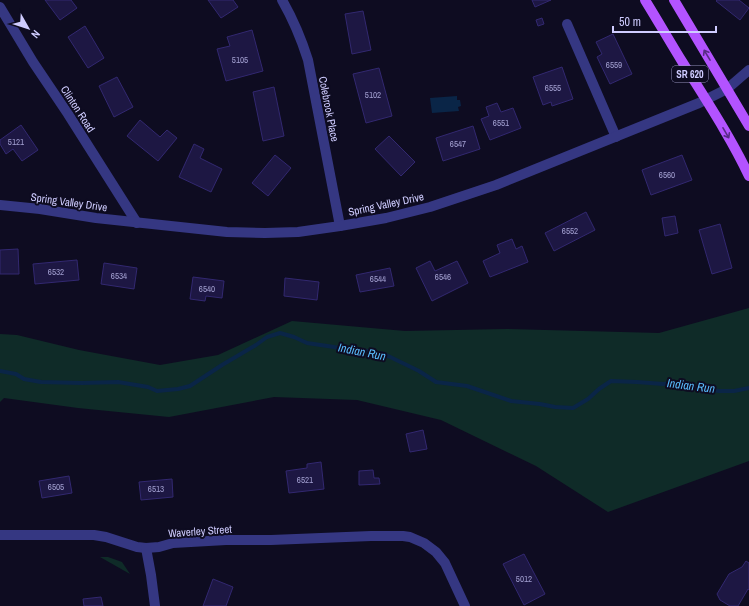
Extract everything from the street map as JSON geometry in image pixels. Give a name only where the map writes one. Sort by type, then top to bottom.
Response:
[{"type":"main road","name":"SR 620","points":[[646,0],[740,157],[749,176]]},
{"type":"main road","name":"SR 620","points":[[674,0],[749,126]]},
{"type":"street","name":"Colebrook Place","points":[[282,0],[292,17],[308,60],[340,226]]},
{"type":"street","name":"Clinton Road","points":[[0,7],[33,62],[137,223]]},
{"type":"street","points":[[567,24],[616,137]]},
{"type":"street","name":"Spring Valley Drive","points":[[0,205],[40,209],[137,223],[227,232],[298,232],[386,218],[430,207],[496,185],[616,137],[692,106],[727,89],[749,70]]},
{"type":"street","name":"Waverley Street","points":[[0,535],[14,534],[106,537],[137,547],[146,548],[159,547],[173,543],[226,540],[271,540],[372,536],[410,537],[424,543],[436,552],[445,563],[465,606]]},
{"type":"street","points":[[146,548],[155,606]]},
{"type":"green space","points":[[749,308],[749,461],[608,512],[536,466],[441,420],[357,400],[274,397],[169,417],[78,408],[4,398],[0,402],[0,334],[17,335],[79,350],[160,365],[218,355],[292,321],[405,331],[506,329],[659,333]]},
{"type":"green space","points":[[100,557],[108,557],[122,562],[130,574]]},
{"type":"water","points":[[457,96],[457,100],[460,100],[461,106],[458,107],[459,111],[432,113],[430,98]]},
{"type":"building","points":[[45,0],[71,0],[77,8],[60,20]]},
{"type":"building","points":[[208,0],[233,0],[238,7],[221,18]]},
{"type":"building","points":[[532,0],[551,0],[535,7]]},
{"type":"building","points":[[739,0],[749,8],[740,20],[716,1]]},
{"type":"building","points":[[363,11],[371,50],[352,54],[345,14]]},
{"type":"building","points":[[542,18],[544,24],[538,26],[536,20]]},
{"type":"building","points":[[85,26],[104,58],[88,68],[68,37]]},
{"type":"building","points":[[252,30],[263,71],[226,81],[217,49],[230,46],[227,37]]},
{"type":"building","points":[[613,34],[632,74],[610,84],[597,57],[602,54],[596,42]]},
{"type":"building","points":[[562,67],[573,99],[552,106],[551,102],[543,105],[533,77]]},
{"type":"building","points":[[379,68],[392,116],[366,123],[353,74]]},
{"type":"building","points":[[117,77],[133,107],[114,117],[99,86]]},
{"type":"building","points":[[274,87],[284,136],[263,141],[253,92]]},
{"type":"building","points":[[497,103],[501,112],[513,108],[521,128],[490,140],[481,119],[489,116],[486,107]]},
{"type":"building","points":[[140,120],[160,137],[167,130],[177,138],[158,161],[127,136]]},
{"type":"building","points":[[21,125],[38,150],[22,161],[13,149],[6,154],[0,144],[0,140]]},
{"type":"building","points":[[473,126],[480,149],[443,161],[436,138]]},
{"type":"building","points":[[389,136],[415,162],[401,176],[375,149]]},
{"type":"building","points":[[194,144],[204,149],[200,158],[222,169],[211,192],[179,177]]},
{"type":"building","points":[[275,155],[291,168],[268,196],[252,183]]},
{"type":"building","points":[[682,155],[692,180],[651,195],[642,170]]},
{"type":"building","points":[[586,212],[595,230],[554,251],[545,233]]},
{"type":"building","points":[[675,216],[678,233],[665,236],[662,218]]},
{"type":"building","points":[[720,224],[732,268],[712,274],[699,230]]},
{"type":"building","points":[[512,239],[516,249],[522,246],[528,262],[490,277],[483,261],[500,253],[497,245]]},
{"type":"building","points":[[18,249],[19,274],[0,274],[0,250]]},
{"type":"building","points":[[77,260],[79,280],[35,284],[33,264]]},
{"type":"building","points":[[430,261],[435,271],[457,261],[468,283],[432,301],[416,268]]},
{"type":"building","points":[[104,263],[137,268],[134,289],[101,284]]},
{"type":"building","points":[[390,268],[394,286],[360,292],[356,275]]},
{"type":"building","points":[[193,277],[224,281],[222,298],[206,296],[205,301],[190,299]]},
{"type":"building","points":[[285,278],[319,282],[317,300],[284,296]]},
{"type":"building","points":[[423,430],[427,449],[410,452],[406,434]]},
{"type":"building","points":[[321,462],[324,489],[289,493],[286,471],[307,468],[307,464]]},
{"type":"building","points":[[373,470],[374,478],[379,478],[380,484],[359,485],[359,471]]},
{"type":"building","points":[[69,476],[72,493],[42,498],[39,481]]},
{"type":"building","points":[[172,479],[173,497],[141,500],[139,482]]},
{"type":"building","points":[[524,554],[545,594],[524,605],[503,564]]},
{"type":"building","points":[[746,561],[749,563],[749,590],[748,589],[738,606],[730,606],[720,600],[717,594],[729,574],[742,567]]},
{"type":"building","points":[[213,579],[233,587],[226,606],[203,606]]},
{"type":"building","points":[[101,597],[103,606],[84,606],[83,599]]},
{"type":"waterway","name":"Indian Run","points":[[0,371],[16,374],[24,379],[41,382],[118,382],[148,387],[157,391],[178,389],[190,386],[267,337],[280,333],[307,343],[346,350],[361,350],[384,354],[419,371],[436,382],[467,386],[511,401],[555,407],[573,408],[588,399],[611,381],[663,384],[674,383],[719,391],[734,391],[749,388]]}]
